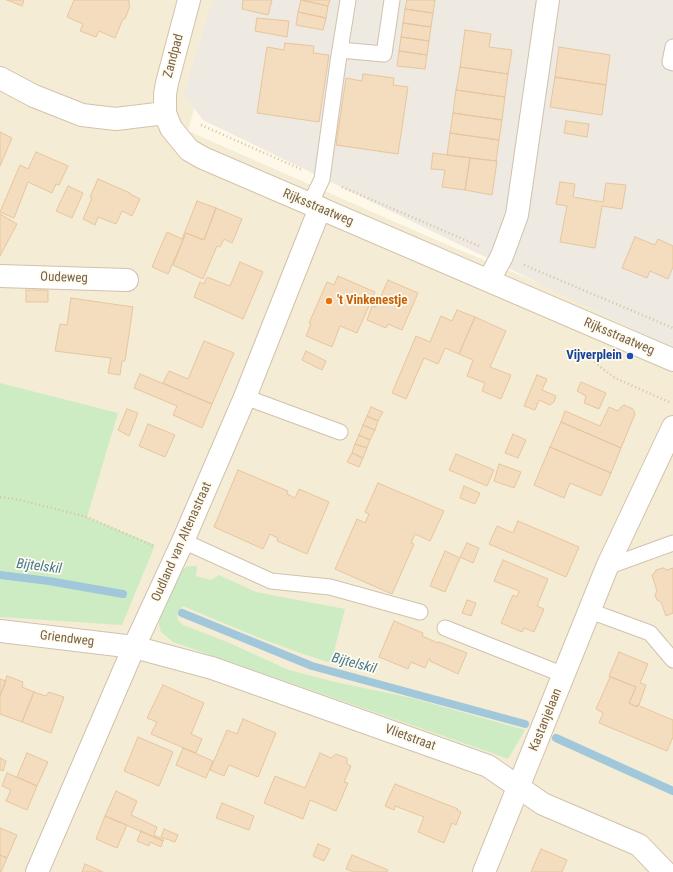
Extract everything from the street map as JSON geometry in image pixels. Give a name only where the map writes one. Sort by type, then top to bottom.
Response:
[{"type":"street","name":"Zandpad","points":[[165,113],[167,83],[189,0]]},
{"type":"street","points":[[489,280],[502,256],[517,215],[548,0]]},
{"type":"street","points":[[0,78],[34,96],[82,115],[116,119],[165,113]]},
{"type":"street","name":"Rijksstraatweg","points":[[165,113],[171,128],[189,150],[204,158],[673,360]]},
{"type":"street","name":"Oudland van Altenastraat","points":[[37,872],[134,647],[180,548],[245,397],[315,206]]},
{"type":"street","name":"Oudeweg","points":[[0,276],[127,280]]},
{"type":"street","points":[[607,567],[673,427]]},
{"type":"street","name":"Kastanjelaan","points":[[484,872],[607,567]]},
{"type":"street","name":"Griendweg","points":[[0,632],[134,647]]},
{"type":"street","name":"Vlietstraat","points":[[134,647],[212,668],[488,766],[543,804],[639,845],[664,872]]},
{"type":"lane","points":[[315,206],[322,179],[348,0]]},
{"type":"lane","points":[[340,50],[384,54],[392,0]]},
{"type":"lane","points":[[673,47],[670,62],[673,63]]},
{"type":"lane","points":[[245,397],[340,432]]},
{"type":"lane","points":[[607,567],[673,543]]},
{"type":"lane","points":[[180,548],[271,581],[330,587],[420,612]]},
{"type":"lane","points":[[590,611],[650,633],[673,660]]},
{"type":"lane","points":[[445,628],[564,675]]},
{"type":"path","points":[[201,124],[322,179],[673,328]]},
{"type":"path","name":"Rijksstraatweg","points":[[581,347],[598,365],[615,378],[673,403]]},
{"type":"path","points":[[0,497],[20,500],[87,517],[180,548]]},
{"type":"shaded area","points":[[0,0],[224,0],[188,131],[443,243],[673,339],[673,872],[0,872]]},
{"type":"shaded area","points":[[213,0],[673,0],[673,348],[203,120],[184,95]]},
{"type":"green space","points":[[0,383],[118,413],[87,517],[155,545],[122,625],[0,617]]},
{"type":"green space","points":[[188,566],[197,566],[196,576],[211,580],[219,575],[256,592],[345,609],[331,663],[257,637],[183,606],[177,615],[178,620],[183,625],[227,642],[289,670],[335,682],[412,698],[525,730],[508,759],[173,642],[161,632],[159,625],[160,611],[177,573]]},
{"type":"building","points":[[7,0],[24,0],[22,6]]},
{"type":"building","points":[[74,0],[129,0],[130,6],[115,38],[99,31],[96,37],[80,31],[83,24],[67,17]]},
{"type":"building","points":[[243,0],[272,0],[268,15],[242,9]]},
{"type":"building","points":[[301,0],[330,0],[328,6]]},
{"type":"building","points":[[301,0],[328,6],[326,18],[298,12]]},
{"type":"building","points":[[407,0],[435,0],[433,13],[405,9]]},
{"type":"building","points":[[405,9],[433,13],[431,27],[403,23]]},
{"type":"building","points":[[298,12],[326,18],[323,30],[296,25]]},
{"type":"building","points":[[257,18],[289,21],[287,37],[255,31]]},
{"type":"building","points":[[403,23],[431,27],[429,41],[401,37]]},
{"type":"building","points":[[465,30],[491,34],[489,47],[512,50],[508,74],[460,67]]},
{"type":"building","points":[[401,37],[429,41],[427,55],[399,51]]},
{"type":"building","points":[[285,43],[314,46],[313,53],[329,55],[319,122],[257,113],[267,47],[284,50]]},
{"type":"building","points":[[559,47],[610,55],[606,85],[555,77]]},
{"type":"building","points":[[399,51],[427,55],[425,69],[397,66]]},
{"type":"building","points":[[460,67],[508,74],[505,97],[456,90]]},
{"type":"building","points":[[363,74],[394,78],[393,85],[408,87],[398,154],[336,145],[346,78],[362,81]]},
{"type":"building","points":[[555,77],[606,85],[602,115],[550,107]]},
{"type":"building","points":[[456,90],[505,97],[502,120],[453,113]]},
{"type":"building","points":[[453,113],[502,120],[499,140],[450,133]]},
{"type":"building","points":[[566,121],[589,124],[587,137],[564,133]]},
{"type":"building","points":[[0,132],[12,138],[0,166]]},
{"type":"building","points":[[450,133],[499,140],[496,161],[447,155]]},
{"type":"building","points":[[36,152],[68,166],[59,185],[56,184],[52,193],[28,182],[14,218],[0,212],[20,165],[28,169]]},
{"type":"building","points":[[433,153],[470,158],[465,190],[442,187],[445,170],[431,169]]},
{"type":"building","points":[[470,158],[497,161],[492,195],[465,190]]},
{"type":"building","points":[[98,179],[140,199],[132,216],[122,211],[116,224],[98,217],[95,225],[83,219]]},
{"type":"building","points":[[560,182],[575,184],[573,197],[603,202],[606,183],[626,185],[622,209],[602,206],[595,248],[560,242],[567,206],[556,204]]},
{"type":"building","points":[[68,186],[83,193],[72,218],[56,211]]},
{"type":"building","points":[[197,201],[216,208],[204,240],[186,233],[168,274],[152,267],[167,232],[182,239]]},
{"type":"building","points":[[216,208],[242,219],[232,243],[224,239],[220,247],[217,246],[203,279],[173,265],[186,233],[204,240]]},
{"type":"building","points":[[0,214],[17,224],[0,256]]},
{"type":"building","points":[[635,237],[655,245],[658,239],[673,246],[673,267],[668,279],[650,271],[647,278],[622,268]]},
{"type":"building","points":[[240,262],[263,272],[243,319],[194,297],[200,282],[204,284],[207,277],[230,286]]},
{"type":"building","points":[[338,276],[375,292],[357,333],[340,326],[332,347],[306,336],[311,324],[309,323],[327,282],[334,285]]},
{"type":"building","points":[[388,280],[418,293],[402,330],[388,324],[386,328],[367,320],[372,306],[376,307]]},
{"type":"building","points":[[26,290],[48,290],[48,302],[26,302]]},
{"type":"building","points":[[71,298],[133,307],[125,361],[122,361],[120,375],[108,373],[111,358],[55,351],[60,324],[67,325]]},
{"type":"building","points":[[457,310],[475,317],[459,354],[445,348],[438,364],[424,358],[406,399],[392,393],[416,336],[430,342],[441,316],[452,321]]},
{"type":"building","points":[[475,317],[506,331],[490,367],[511,375],[501,399],[482,391],[485,383],[467,376],[473,360],[459,354]]},
{"type":"building","points":[[204,341],[234,353],[212,404],[163,383],[169,371],[188,379]]},
{"type":"building","points":[[306,351],[326,361],[322,370],[302,360]]},
{"type":"building","points":[[140,374],[212,404],[202,428],[173,415],[177,406],[134,388]]},
{"type":"building","points":[[537,375],[547,379],[542,390],[556,396],[554,402],[550,405],[539,400],[535,410],[524,406]]},
{"type":"building","points":[[581,382],[606,393],[599,409],[584,403],[586,396],[577,391]]},
{"type":"building","points":[[624,405],[633,409],[635,414],[621,448],[561,422],[565,411],[600,426],[609,407],[618,411]]},
{"type":"building","points":[[371,407],[383,412],[378,421],[367,416]]},
{"type":"building","points":[[127,409],[138,413],[129,436],[118,430]]},
{"type":"building","points":[[367,416],[378,421],[375,430],[363,425]]},
{"type":"building","points":[[561,422],[621,448],[611,473],[550,447]]},
{"type":"building","points":[[148,424],[175,435],[165,457],[139,446]]},
{"type":"building","points":[[363,425],[375,430],[370,440],[359,435]]},
{"type":"building","points":[[513,434],[526,440],[518,458],[505,453]]},
{"type":"building","points":[[359,435],[370,440],[367,448],[355,444]]},
{"type":"building","points":[[355,444],[367,448],[363,458],[352,453]]},
{"type":"building","points":[[550,447],[611,473],[601,496],[570,483],[564,498],[534,485]]},
{"type":"building","points":[[352,453],[363,458],[359,467],[347,462]]},
{"type":"building","points":[[456,454],[494,470],[487,486],[449,470]]},
{"type":"building","points":[[499,464],[521,472],[514,488],[494,481]]},
{"type":"building","points":[[238,470],[288,491],[287,494],[295,498],[299,489],[329,502],[307,554],[277,541],[278,538],[270,534],[263,549],[214,527]]},
{"type":"building","points":[[378,483],[444,511],[430,541],[415,534],[411,543],[414,544],[392,594],[335,569],[357,519],[365,523],[369,514],[365,512]]},
{"type":"building","points":[[464,486],[480,493],[475,504],[460,498]]},
{"type":"building","points":[[518,521],[579,547],[566,577],[489,544],[497,526],[513,533]]},
{"type":"building","points":[[467,543],[479,548],[473,563],[460,557]]},
{"type":"building","points":[[445,551],[460,558],[445,592],[430,586]]},
{"type":"building","points":[[503,560],[548,579],[537,606],[544,609],[534,632],[524,628],[522,632],[501,623],[513,595],[517,597],[519,591],[494,581]]},
{"type":"building","points":[[663,568],[667,570],[673,568],[673,613],[666,616],[661,602],[657,600],[655,595],[657,591],[652,575],[656,570]]},
{"type":"building","points":[[467,600],[476,603],[471,616],[462,613]]},
{"type":"building","points":[[394,621],[423,633],[422,636],[467,653],[458,674],[430,661],[431,660],[429,659],[425,668],[411,662],[408,669],[379,657]]},
{"type":"building","points":[[619,652],[648,664],[640,683],[646,685],[637,707],[629,703],[636,687],[609,676]]},
{"type":"building","points":[[7,676],[23,682],[22,687],[34,692],[22,722],[0,714],[0,696]]},
{"type":"building","points":[[610,677],[636,687],[629,703],[673,720],[673,737],[667,751],[599,723],[603,713],[596,709]]},
{"type":"building","points":[[0,679],[6,681],[0,696]]},
{"type":"building","points":[[163,685],[204,703],[191,734],[202,739],[196,753],[151,734],[157,722],[147,718]]},
{"type":"building","points":[[34,692],[46,696],[49,692],[64,697],[51,733],[22,722]]},
{"type":"building","points":[[243,719],[276,733],[258,777],[229,765],[224,776],[210,770],[227,730],[237,734]]},
{"type":"building","points":[[138,737],[173,752],[159,786],[124,771]]},
{"type":"building","points":[[183,748],[213,761],[206,778],[176,765]]},
{"type":"building","points":[[27,753],[48,762],[37,786],[17,777]]},
{"type":"building","points":[[320,753],[331,758],[336,754],[347,758],[347,764],[351,766],[344,782],[348,783],[336,811],[310,800],[303,819],[264,803],[275,776],[305,788]]},
{"type":"building","points":[[0,758],[6,761],[3,771],[0,770]]},
{"type":"building","points":[[7,773],[37,786],[27,810],[6,801],[11,790],[2,786]]},
{"type":"building","points":[[395,784],[458,809],[457,810],[461,812],[456,825],[452,823],[444,843],[418,832],[424,817],[395,806],[394,810],[385,806]]},
{"type":"building","points":[[116,791],[137,801],[131,815],[157,827],[154,835],[164,840],[163,841],[105,816]]},
{"type":"building","points":[[222,803],[254,816],[249,830],[216,818]]},
{"type":"building","points":[[105,816],[127,825],[117,848],[96,839]]},
{"type":"building","points":[[0,828],[17,835],[7,858],[0,855]]},
{"type":"building","points":[[164,829],[178,835],[175,842],[161,837]]},
{"type":"building","points":[[141,831],[163,841],[161,847],[150,842],[149,846],[137,841]]},
{"type":"building","points":[[318,844],[330,849],[324,861],[313,856]]},
{"type":"building","points":[[541,849],[567,860],[562,872],[531,872]]},
{"type":"building","points":[[0,855],[7,858],[1,872],[0,872]]},
{"type":"building","points":[[352,855],[388,870],[387,872],[354,872],[346,869]]},
{"type":"building","points":[[85,864],[103,872],[82,872]]},
{"type":"waterway","name":"Bijtelskil","points":[[0,575],[49,581],[123,594]]},
{"type":"waterway","name":"Bijtelskil","points":[[182,613],[312,666],[525,724]]},
{"type":"waterway","name":"Bijtelskil","points":[[556,738],[673,791]]},
{"type":"place","name":"'t Vinkenestje","points":[[329,301]]},
{"type":"place","name":"Vijverplein","points":[[630,356]]}]
